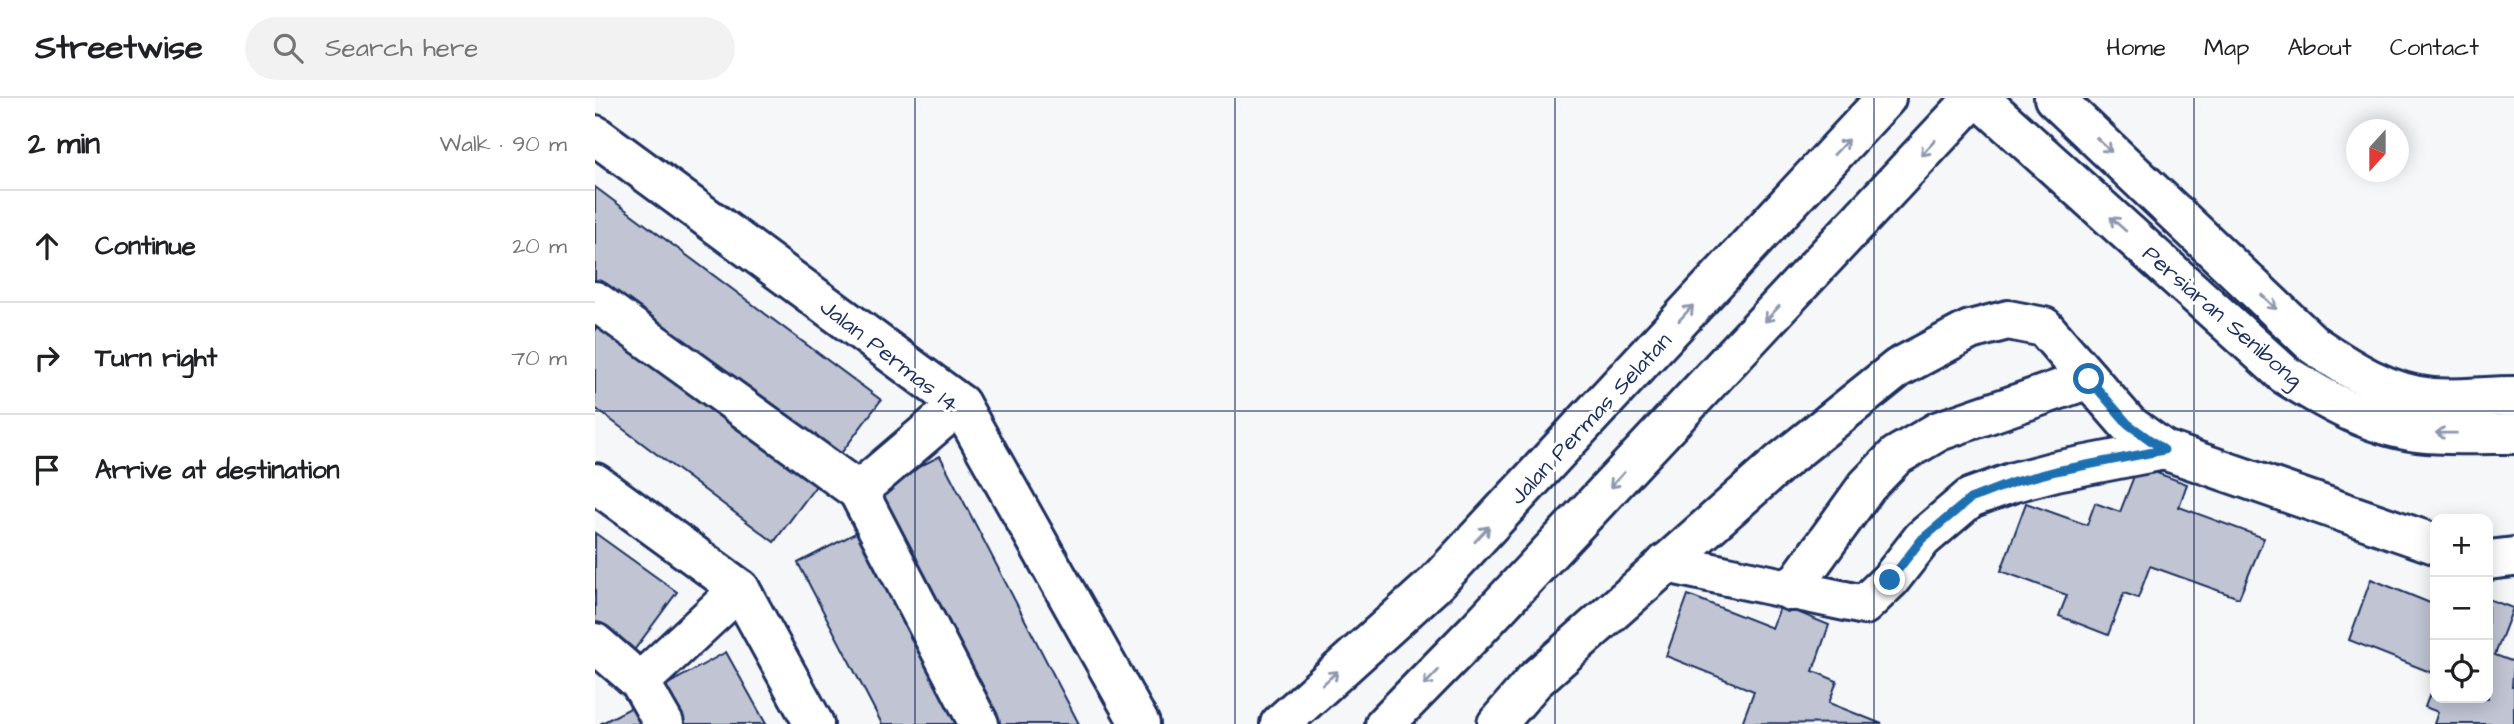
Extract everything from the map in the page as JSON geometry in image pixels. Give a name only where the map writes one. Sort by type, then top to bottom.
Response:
[{"type":"street","name":"Jalan Permas Selatan","points":[[1280,724],[1435,584],[1886,98]]},
{"type":"street","points":[[1385,724],[1476,631],[1977,98]]},
{"type":"street","name":"Persiaran Senibong","points":[[1977,98],[2284,374],[2307,389],[2357,414],[2390,426],[2426,433],[2514,434]]},
{"type":"street","name":"Persiaran Senibong","points":[[2054,98],[2314,345],[2338,362],[2397,391],[2432,398],[2514,396]]},
{"type":"street","name":"Jalan Permas 14","points":[[595,135],[960,404],[1140,724]]},
{"type":"street","points":[[595,301],[858,491],[979,724]]},
{"type":"street","points":[[1497,724],[1534,681],[1781,461],[1898,368],[1971,330],[2008,320],[2044,327],[2128,424],[2164,450],[2430,542]]},
{"type":"street","points":[[1791,591],[1867,486],[1896,456],[1939,431],[2089,379]]},
{"type":"street","points":[[858,491],[960,404]]},
{"type":"street","points":[[1667,563],[1864,605],[1890,580],[1922,539],[1970,499],[2014,482],[2056,471],[2164,450]]},
{"type":"street","points":[[595,483],[740,589],[814,724]]},
{"type":"street","points":[[2493,559],[2514,557]]},
{"type":"street","points":[[1435,584],[1469,579],[1479,585],[1484,596],[1476,631]]},
{"type":"street","points":[[640,682],[740,589]]},
{"type":"street","points":[[595,643],[640,682],[664,724]]},
{"type":"building","points":[[595,187],[881,400],[836,460],[595,280]]},
{"type":"building","points":[[595,315],[818,483],[774,542],[595,408]]},
{"type":"building","points":[[940,456],[1079,724],[992,724],[872,491]]},
{"type":"building","points":[[2138,466],[2187,484],[2179,507],[2264,538],[2239,598],[2150,566],[2138,598],[2124,593],[2108,635],[2059,616],[2067,595],[2001,571],[2026,503],[2087,525],[2095,503],[2120,512]]},
{"type":"building","points":[[865,528],[968,724],[882,724],[798,563]]},
{"type":"building","points":[[595,533],[677,592],[632,653],[595,626]]},
{"type":"building","points":[[2371,579],[2430,603],[2430,672],[2349,640]]},
{"type":"building","points":[[1688,595],[1772,628],[1781,605],[1829,625],[1813,671],[1837,681],[1829,703],[1882,724],[1742,723],[1754,691],[1666,656]]},
{"type":"building","points":[[2493,601],[2513,608],[2495,655],[2514,662],[2514,724],[2434,724],[2438,712],[2425,707],[2430,694],[2430,703],[2493,703]]},
{"type":"building","points":[[726,652],[766,724],[680,724],[661,688]]},
{"type":"building","points":[[634,706],[644,724],[600,724]]},
{"type":"route","points":[[1890,580],[1922,539],[1970,499],[2014,482],[2056,471],[2164,450],[2128,424],[2089,379]]}]
